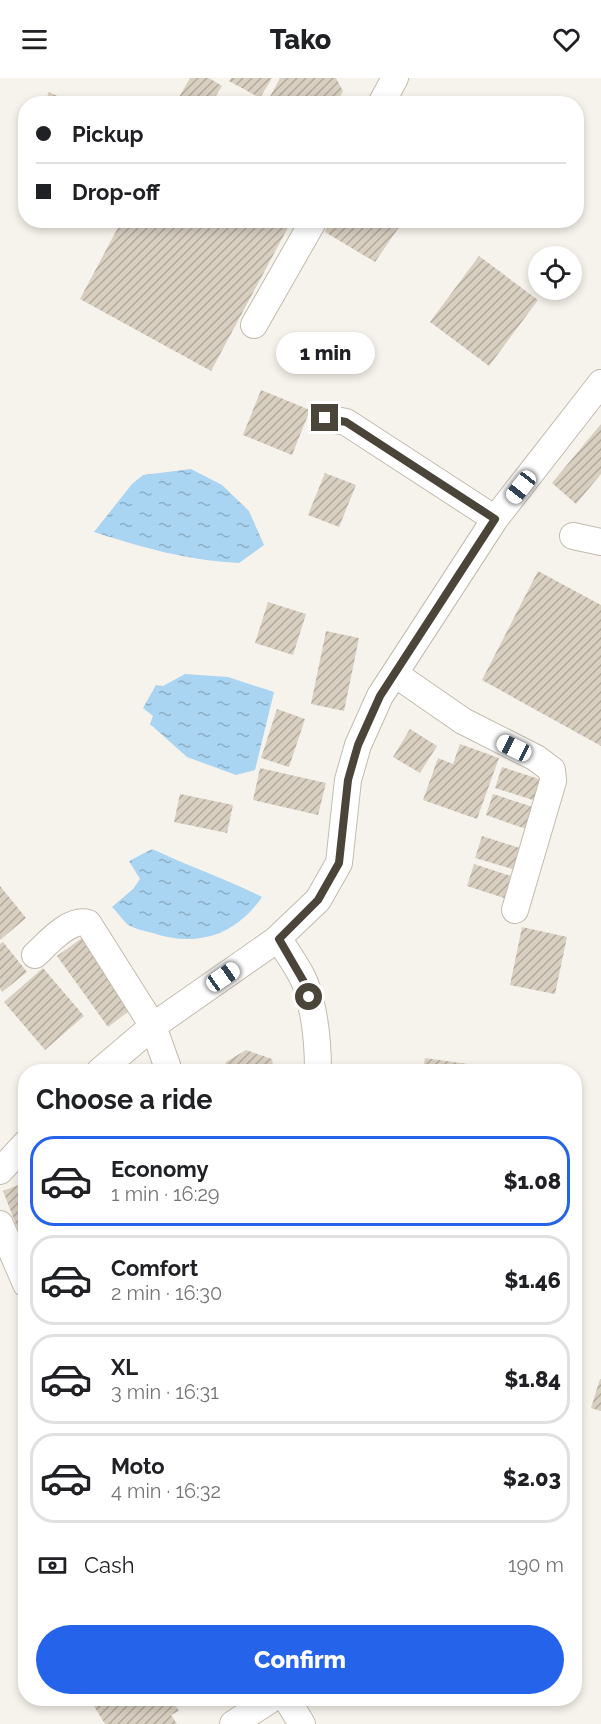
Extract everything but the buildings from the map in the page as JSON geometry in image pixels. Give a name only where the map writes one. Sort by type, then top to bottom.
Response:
[{"type":"street","points":[[385,96],[395,78]]},
{"type":"street","points":[[254,325],[309,228]]},
{"type":"street","points":[[108,1064],[153,1026],[279,939],[318,900],[339,863],[348,780],[358,745],[380,696],[495,519],[601,383]]},
{"type":"street","points":[[325,418],[346,422],[495,519]]},
{"type":"street","points":[[573,536],[601,542]]},
{"type":"street","points":[[395,674],[464,721],[536,758],[552,770],[553,781],[515,910]]},
{"type":"street","points":[[35,955],[66,928],[81,921],[88,923],[153,1026],[167,1064]]},
{"type":"street","points":[[279,939],[304,982],[313,1012],[317,1064]]},
{"type":"street","points":[[0,1171],[18,1152]]},
{"type":"street","points":[[0,1224],[18,1266]]},
{"type":"street","points":[[233,1724],[293,1706]]},
{"type":"water","points":[[191,469],[222,485],[249,511],[264,545],[239,563],[165,552],[94,532],[132,484],[143,475]]},
{"type":"water","points":[[185,674],[228,677],[274,692],[255,770],[236,775],[187,757],[150,724],[153,716],[143,708],[156,685],[163,686]]},
{"type":"water","points":[[152,849],[262,897],[240,921],[214,935],[185,939],[133,927],[127,924],[112,907],[133,889],[140,879],[129,861]]},
{"type":"route","points":[[309,997],[304,982],[279,939],[318,900],[339,863],[348,780],[358,745],[380,696],[495,519],[346,422],[325,418]]}]
